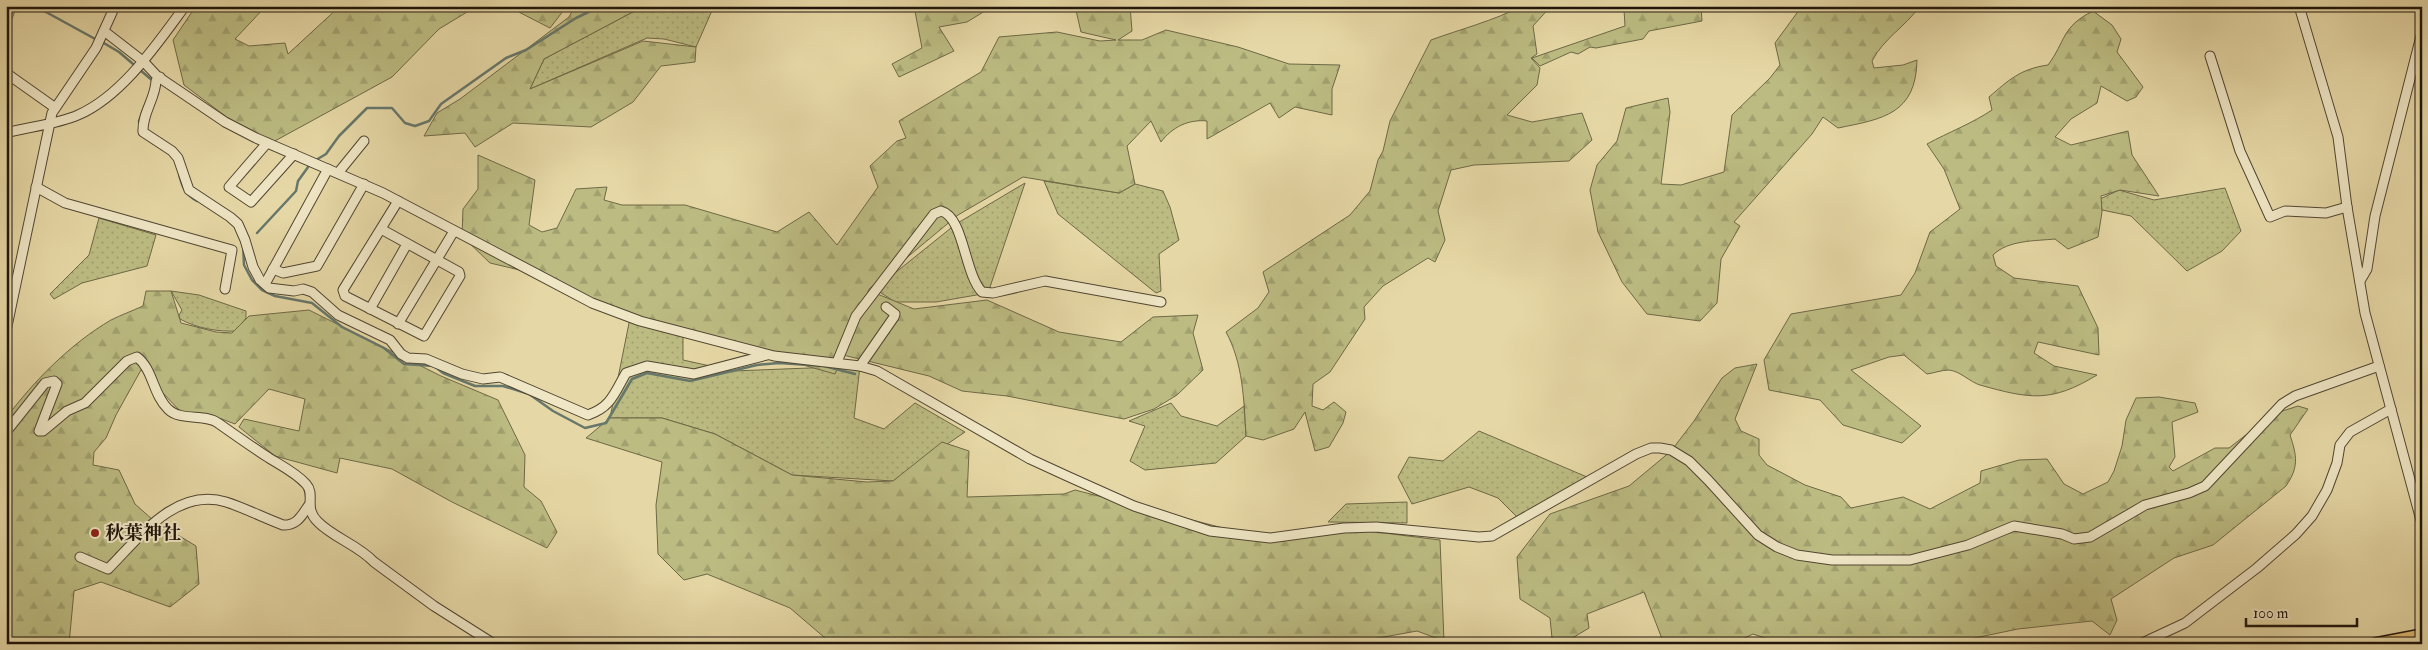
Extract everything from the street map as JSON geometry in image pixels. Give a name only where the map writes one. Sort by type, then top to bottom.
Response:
[{"type":"main road","points":[[2375,644],[2422,635]]},
{"type":"street","points":[[6,331],[54,107],[97,46],[115,6]]},
{"type":"street","points":[[6,132],[76,116],[96,106],[143,63],[185,6]]},
{"type":"street","points":[[2298,6],[2338,137],[2347,207],[2365,313],[2422,524]]},
{"type":"street","points":[[2360,281],[2367,269],[2375,216],[2422,32]]},
{"type":"street","points":[[102,34],[225,122],[267,143],[364,184],[551,283],[620,315],[767,355],[860,366],[896,380],[977,428],[1067,476],[1134,506],[1210,531],[1270,538],[1344,528],[1376,527],[1479,537],[1492,536],[1636,454],[1660,448],[1671,450],[1689,461],[1758,535],[1777,548],[1797,555],[1832,560],[1883,562],[1910,560],[1942,553],[2014,526],[2062,534],[2074,539],[2096,535],[2130,512],[2145,505],[2189,493],[2205,486],[2282,404],[2295,396],[2379,366]]},
{"type":"street","points":[[2210,56],[2240,150],[2270,218],[2285,211],[2326,213],[2347,207]]},
{"type":"street","points":[[6,73],[54,107]]},
{"type":"street","points":[[160,77],[156,81],[156,96],[143,120],[143,132],[172,151],[178,158],[189,190],[238,224],[246,240],[252,268],[260,280],[269,288],[282,291],[303,289],[312,292],[338,316],[390,340],[401,354],[408,358],[426,359],[462,374],[483,379],[500,376],[588,415],[608,405],[626,373],[648,366],[694,374],[767,355]]},
{"type":"street","points":[[338,173],[364,141]]},
{"type":"street","points":[[267,143],[229,187],[251,202],[294,154]]},
{"type":"street","points":[[265,284],[328,169]]},
{"type":"street","points":[[274,269],[283,273],[317,266],[364,184]]},
{"type":"street","points":[[36,187],[65,203],[232,250],[225,289]]},
{"type":"street","points":[[381,229],[459,272],[460,276],[424,336],[345,296],[343,290],[398,201]]},
{"type":"street","points":[[837,362],[856,316],[934,214],[941,211],[950,214],[956,224],[973,279],[982,292],[993,293],[1045,281],[1161,302]]},
{"type":"street","points":[[398,324],[454,231]]},
{"type":"street","points":[[370,309],[407,244]]},
{"type":"street","points":[[860,366],[894,317],[895,314],[886,307]]},
{"type":"street","points":[[6,432],[45,383],[54,381],[57,384],[39,431],[43,431],[67,411],[85,403],[127,361],[137,358],[142,361],[159,397],[168,410],[183,416],[216,421],[243,442],[290,471],[308,486],[310,492],[309,510],[318,522],[366,554],[434,606],[494,644]]},
{"type":"street","points":[[2140,644],[2185,623],[2257,568],[2296,534],[2312,516],[2327,490],[2337,463],[2340,444],[2350,432],[2391,409]]},
{"type":"street","points":[[80,557],[108,569],[162,516],[177,506],[193,501],[224,502],[283,526],[290,526],[297,521],[309,505]]},
{"type":"green space","points":[[6,6],[17,6],[6,34]]},
{"type":"green space","points":[[196,6],[266,6],[235,39],[249,46],[285,43],[288,54],[340,6],[477,6],[439,29],[392,77],[273,142],[228,118],[184,85],[173,40]]},
{"type":"green space","points":[[507,6],[567,6],[550,28]]},
{"type":"green space","points":[[575,6],[644,6],[544,59],[530,89],[643,41],[696,47],[695,62],[661,66],[633,102],[591,127],[513,123],[475,147],[465,133],[424,136],[437,113],[460,99],[569,17]]},
{"type":"green space","points":[[644,6],[714,6],[696,47],[664,39],[647,38],[530,89],[544,59]]},
{"type":"green space","points":[[914,6],[993,6],[967,22],[939,27],[954,51],[899,77],[892,64],[922,48]]},
{"type":"green space","points":[[1075,6],[1130,6],[1132,31],[1118,40],[1142,40],[1166,30],[1238,47],[1289,64],[1340,65],[1332,89],[1332,115],[1295,107],[1279,118],[1270,103],[1207,139],[1207,121],[1194,121],[1176,128],[1161,142],[1151,121],[1127,146],[1135,184],[1119,193],[1023,177],[958,215],[869,289],[859,315],[875,293],[914,309],[987,300],[1059,332],[1121,342],[1153,317],[1198,315],[1193,333],[1203,370],[1177,395],[1154,409],[1124,419],[1007,396],[962,391],[929,376],[843,355],[835,374],[609,310],[565,284],[545,276],[490,263],[462,236],[463,209],[478,189],[478,155],[535,180],[529,225],[542,232],[557,228],[576,189],[607,187],[604,200],[622,205],[685,205],[777,232],[809,212],[837,245],[878,187],[870,166],[897,141],[906,138],[899,121],[981,72],[999,37],[1057,32],[1100,41],[1116,40],[1081,32]]},
{"type":"green space","points":[[1522,6],[1551,6],[1533,26],[1537,54],[1531,58],[1540,68],[1537,85],[1507,115],[1532,122],[1582,113],[1592,140],[1569,161],[1474,165],[1451,170],[1438,211],[1445,240],[1435,262],[1428,258],[1383,286],[1364,307],[1365,319],[1330,372],[1313,384],[1312,406],[1323,410],[1334,402],[1346,412],[1343,423],[1329,447],[1315,451],[1305,412],[1294,429],[1263,440],[1246,436],[1239,369],[1232,344],[1226,332],[1258,308],[1269,292],[1263,272],[1350,215],[1370,191],[1378,160],[1383,151],[1390,121],[1431,40]]},
{"type":"green space","points":[[1618,6],[1628,6],[1644,11],[1701,6],[1702,21],[1649,31],[1643,39],[1596,48],[1590,47],[1578,54],[1571,52],[1540,66],[1532,58],[1625,26],[1624,9]]},
{"type":"green space","points":[[1802,6],[1920,6],[1888,39],[1872,61],[1874,68],[1903,65],[1917,60],[1911,92],[1894,111],[1869,121],[1838,128],[1823,117],[1812,134],[1734,222],[1740,226],[1721,259],[1717,303],[1700,321],[1647,314],[1622,282],[1598,232],[1590,190],[1597,165],[1617,141],[1626,108],[1668,98],[1670,112],[1661,184],[1681,185],[1724,172],[1732,115],[1770,78],[1780,65],[1775,43]]},
{"type":"green space","points":[[2093,11],[2112,25],[2121,39],[2117,52],[2143,87],[2136,97],[2127,101],[2101,86],[2097,103],[2071,119],[2055,137],[2071,145],[2128,131],[2132,155],[2159,196],[2120,190],[2101,196],[2102,212],[2098,237],[2068,249],[2055,239],[2039,240],[2006,246],[1993,255],[1996,266],[2014,278],[2078,286],[2098,328],[2099,355],[2038,342],[2034,353],[2054,366],[2097,375],[2066,390],[2040,396],[2013,393],[1980,385],[1957,372],[1949,370],[1927,374],[1904,355],[1889,357],[1851,370],[1921,426],[1902,443],[1843,425],[1820,400],[1769,390],[1764,360],[1791,314],[1901,295],[1915,273],[1930,232],[1960,209],[1944,169],[1927,144],[1992,110],[1989,97],[2022,72],[2048,65],[2069,29]]},
{"type":"green space","points":[[1044,181],[1119,193],[1135,184],[1163,191],[1170,207],[1179,240],[1159,254],[1161,291],[1156,293],[1058,214]]},
{"type":"green space","points":[[1025,183],[988,293],[936,302],[895,302],[875,289],[956,224]]},
{"type":"green space","points":[[2225,188],[2241,231],[2222,251],[2187,271],[2131,216],[2102,210],[2100,199],[2119,190],[2154,200]]},
{"type":"green space","points":[[99,218],[156,235],[147,266],[82,283],[54,299],[50,294],[89,255]]},
{"type":"green space","points":[[146,291],[171,291],[181,323],[216,332],[232,333],[249,316],[309,310],[441,376],[498,400],[525,455],[524,487],[541,501],[557,532],[547,548],[452,502],[392,469],[340,458],[337,473],[275,456],[239,427],[244,419],[299,431],[305,399],[269,389],[235,424],[222,419],[181,412],[141,370],[116,415],[106,438],[94,452],[93,465],[119,470],[135,504],[153,520],[196,546],[199,584],[170,607],[101,582],[74,591],[69,644],[6,644],[6,418],[28,390],[81,340],[111,320],[143,306]]},
{"type":"green space","points":[[171,291],[199,295],[246,311],[246,318],[237,331],[222,331],[193,325],[180,319],[179,315],[182,310]]},
{"type":"green space","points":[[630,318],[683,332],[683,360],[733,371],[860,366],[854,418],[884,429],[915,403],[965,432],[893,481],[792,475],[715,434],[662,418],[610,418]]},
{"type":"green space","points":[[1757,364],[1735,419],[1741,431],[1759,439],[1759,455],[1767,465],[1805,485],[1841,497],[1851,508],[1903,497],[1930,509],[1980,483],[1981,471],[2019,460],[2047,459],[2064,484],[2083,494],[2108,482],[2114,471],[2122,446],[2126,420],[2136,398],[2159,397],[2195,403],[2198,412],[2172,422],[2175,457],[2169,467],[2173,471],[2215,448],[2229,448],[2273,414],[2298,406],[2308,409],[2290,435],[2296,461],[2293,473],[2286,486],[2213,545],[2174,558],[2111,599],[2117,620],[2110,635],[2092,621],[2018,629],[1965,640],[1957,644],[1783,644],[1753,634],[1732,644],[1664,644],[1644,592],[1587,614],[1589,628],[1564,643],[1552,638],[1550,618],[1520,599],[1517,557],[1550,514],[1629,486],[1671,451],[1694,421],[1722,378],[1735,368]]},
{"type":"green space","points":[[1171,403],[1181,416],[1217,426],[1244,406],[1246,436],[1216,463],[1145,470],[1130,461],[1145,426],[1129,421]]},
{"type":"green space","points":[[610,418],[662,418],[715,434],[792,475],[867,482],[893,481],[942,442],[969,451],[967,497],[1064,494],[1075,490],[1274,541],[1344,528],[1440,540],[1444,641],[1417,631],[1345,644],[832,644],[790,608],[707,574],[684,580],[658,554],[656,505],[662,462],[586,438]]},
{"type":"green space","points":[[1479,431],[1587,477],[1517,517],[1498,498],[1469,487],[1412,504],[1398,477],[1409,457],[1443,461]]},
{"type":"green space","points":[[1407,502],[1407,523],[1328,522],[1346,504]]},
{"type":"waterway","points":[[35,6],[97,40]]},
{"type":"waterway","points":[[316,160],[326,154],[339,136],[367,108],[392,108],[405,123],[415,126],[429,121],[441,104],[506,58],[526,50],[576,18],[601,6]]},
{"type":"waterway","points":[[102,42],[119,52],[153,81]]},
{"type":"waterway","points":[[140,132],[139,121],[145,106]]},
{"type":"waterway","points":[[257,233],[296,191],[298,181],[311,163]]},
{"type":"waterway","points":[[179,174],[185,190],[197,201]]},
{"type":"waterway","points":[[243,244],[244,265],[252,280],[262,290],[275,296],[312,303],[342,327],[384,348],[404,364],[434,366],[443,373],[475,386],[503,386],[529,394],[553,411],[585,428],[606,423],[632,379],[647,373],[690,381],[757,365],[779,363],[824,366],[855,374]]},
{"type":"place","name":"秋葉神社","points":[[95,533]]}]
